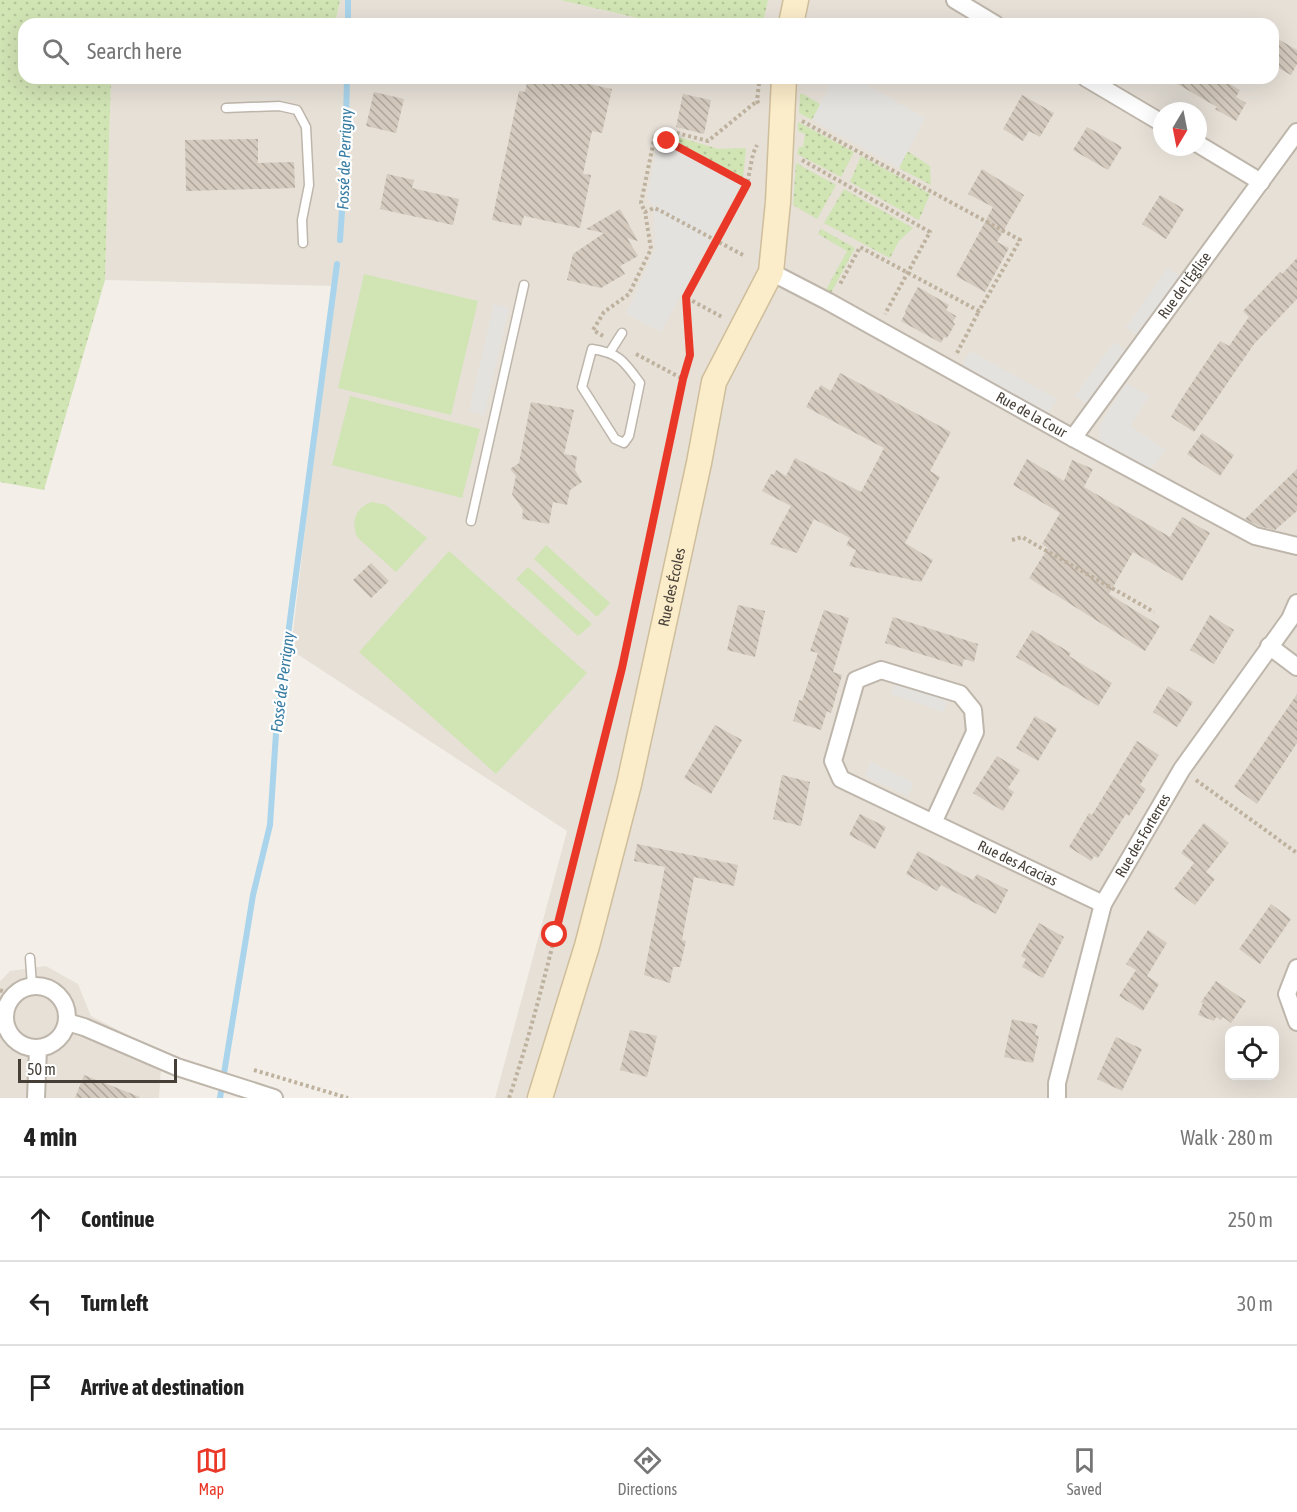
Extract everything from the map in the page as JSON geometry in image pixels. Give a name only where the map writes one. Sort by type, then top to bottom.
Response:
[{"type":"main road","points":[[792,18],[796,0]]},
{"type":"main road","name":"Rue des Écoles","points":[[540,1098],[587,946],[628,784],[699,463],[714,382],[771,272],[778,202],[784,84]]},
{"type":"street","points":[[955,0],[985,18]]},
{"type":"street","points":[[1096,84],[1153,118]]},
{"type":"street","name":"Rue de l'Église","points":[[1074,438],[1297,132]]},
{"type":"street","points":[[1207,149],[1261,182]]},
{"type":"street","name":"Rue de la Cour","points":[[771,272],[1255,536],[1297,546]]},
{"type":"street","name":"Rue des Forterres","points":[[1057,1098],[1058,1083],[1103,904],[1182,769],[1290,619],[1297,603]]},
{"type":"street","points":[[1269,646],[1297,667]]},
{"type":"street","name":"Rue des Acacias","points":[[933,823],[975,732],[973,710],[960,694],[881,670],[856,680],[833,761],[842,779],[933,823],[1103,904]]},
{"type":"street","points":[[1297,968],[1287,994],[1297,1022]]},
{"type":"street","points":[[32,985],[51,989],[58,995],[67,1012],[67,1022],[57,1040],[48,1046],[38,1048],[29,1048],[13,1039],[2,1024],[6,993],[32,985]]},
{"type":"street","points":[[67,1022],[84,1027],[177,1067],[274,1098]]},
{"type":"street","points":[[36,1098],[38,1048]]},
{"type":"lane","points":[[225,108],[279,106],[297,110],[306,126],[309,185],[302,220],[303,243]]},
{"type":"lane","points":[[471,521],[524,285]]},
{"type":"lane","points":[[610,352],[622,333]]},
{"type":"lane","points":[[592,349],[610,352],[626,363],[640,382],[629,436],[624,443],[615,439],[582,387],[592,349]]},
{"type":"lane","points":[[30,958],[32,985]]},
{"type":"path","points":[[667,141],[669,131],[708,141],[757,101]]},
{"type":"path","points":[[795,117],[1020,240],[954,360]]},
{"type":"path","points":[[509,1098],[526,1050],[622,668],[690,355],[686,297],[747,184],[655,135],[641,203],[645,212],[651,249],[629,294],[604,312],[593,330],[683,379]]},
{"type":"path","points":[[793,155],[930,232],[883,319]]},
{"type":"path","points":[[645,212],[654,208],[659,210],[744,255]]},
{"type":"path","points":[[835,292],[860,247],[979,312]]},
{"type":"path","points":[[1012,540],[1022,537],[1154,612]]},
{"type":"path","points":[[1182,769],[1297,854]]},
{"type":"path","points":[[253,1069],[348,1098]]},
{"type":"shaded area","points":[[340,0],[560,0],[637,18],[336,18]]},
{"type":"shaded area","points":[[768,0],[1297,0],[1297,1098],[495,1098],[567,831],[291,650],[333,286],[105,280],[111,84],[1279,84],[1279,18],[764,18]]},
{"type":"shaded area","points":[[831,84],[865,84],[925,118],[899,168],[812,120]]},
{"type":"shaded area","points":[[658,140],[740,185],[661,332],[626,314],[655,250],[654,208],[647,197]]},
{"type":"shaded area","points":[[1168,268],[1181,277],[1138,336],[1126,327]]},
{"type":"shaded area","points":[[494,304],[509,308],[484,415],[469,411]]},
{"type":"shaded area","points":[[1114,342],[1127,351],[1089,405],[1075,396]]},
{"type":"shaded area","points":[[970,351],[1057,399],[1048,413],[962,366]]},
{"type":"shaded area","points":[[1126,383],[1149,396],[1130,426],[1166,450],[1150,469],[1100,440],[1099,426]]},
{"type":"shaded area","points":[[896,680],[948,698],[944,712],[891,694]]},
{"type":"shaded area","points":[[871,762],[914,783],[908,796],[865,776]]},
{"type":"shaded area","points":[[46,966],[78,984],[91,1016],[162,1053],[159,1098],[0,1098],[0,981],[10,971]]},
{"type":"green space","points":[[0,0],[340,0],[336,18],[18,18],[18,84],[111,84],[105,280],[44,490],[0,482]]},
{"type":"green space","points":[[560,0],[768,0],[764,18],[637,18]]},
{"type":"green space","points":[[800,94],[820,104],[812,120],[799,113]]},
{"type":"green space","points":[[798,122],[854,152],[841,177],[797,154],[799,147],[803,147],[805,134],[798,131]]},
{"type":"green space","points":[[678,137],[718,149],[746,148],[743,178],[675,141]]},
{"type":"green space","points":[[907,151],[930,166],[931,185],[899,168]]},
{"type":"green space","points":[[861,156],[930,194],[919,220],[850,182]]},
{"type":"green space","points":[[796,163],[836,185],[817,219],[793,205]]},
{"type":"green space","points":[[844,189],[913,228],[899,241],[890,258],[824,223]]},
{"type":"green space","points":[[821,229],[855,248],[831,293],[826,290],[847,251],[818,234]]},
{"type":"green space","points":[[364,274],[478,301],[451,415],[338,388]]},
{"type":"green space","points":[[350,396],[480,429],[462,498],[332,465]]},
{"type":"green space","points":[[372,502],[386,505],[427,538],[396,572],[357,537],[354,526],[358,511]]},
{"type":"green space","points":[[546,545],[610,603],[597,617],[534,559]]},
{"type":"green space","points":[[449,551],[587,673],[496,774],[359,652]]},
{"type":"green space","points":[[528,567],[592,624],[578,636],[516,579]]},
{"type":"building","points":[[1279,40],[1297,50],[1297,64],[1291,75],[1279,68]]},
{"type":"building","points":[[527,84],[589,84],[612,89],[602,133],[592,131],[583,174],[591,175],[580,228],[524,216],[521,226],[492,220],[519,91],[525,92]]},
{"type":"building","points":[[1177,84],[1230,84],[1240,90],[1236,97],[1246,103],[1236,121],[1215,109],[1217,107]]},
{"type":"building","points":[[374,92],[404,99],[396,133],[366,126]]},
{"type":"building","points":[[683,94],[711,100],[704,134],[676,127]]},
{"type":"building","points":[[1022,95],[1054,113],[1040,137],[1029,131],[1023,141],[1003,129]]},
{"type":"building","points":[[1087,127],[1122,147],[1108,170],[1073,150]]},
{"type":"building","points":[[258,139],[258,163],[294,162],[295,188],[186,191],[185,140]]},
{"type":"building","points":[[982,169],[1024,195],[997,242],[1009,248],[985,292],[956,276],[993,207],[968,194]]},
{"type":"building","points":[[387,174],[414,180],[412,188],[459,199],[453,225],[380,209]]},
{"type":"building","points":[[1160,195],[1184,209],[1166,239],[1142,224]]},
{"type":"building","points":[[620,209],[638,241],[627,238],[638,256],[620,266],[625,274],[601,288],[567,280],[573,254],[604,233],[586,229]]},
{"type":"building","points":[[1297,258],[1297,299],[1254,344],[1194,432],[1171,417],[1220,341],[1229,346],[1249,317],[1243,311],[1280,272],[1282,274]]},
{"type":"building","points":[[918,287],[949,305],[946,310],[956,316],[953,322],[955,324],[947,338],[944,337],[941,343],[901,321]]},
{"type":"building","points":[[840,373],[951,432],[930,471],[940,477],[905,543],[933,560],[921,582],[849,566],[856,550],[846,545],[850,538],[814,519],[797,553],[770,544],[791,506],[762,491],[771,474],[774,475],[776,470],[786,476],[795,458],[861,492],[884,448],[806,407],[816,389],[818,390],[821,385],[831,391]]},
{"type":"building","points":[[531,402],[574,410],[564,454],[577,456],[575,470],[582,482],[570,490],[567,505],[553,502],[549,524],[522,519],[523,510],[512,494],[516,476],[510,469],[519,463]]},
{"type":"building","points":[[1202,433],[1234,455],[1220,476],[1187,454]]},
{"type":"building","points":[[1027,459],[1064,481],[1072,460],[1093,469],[1084,487],[1170,537],[1182,517],[1210,533],[1182,581],[1133,552],[1109,594],[1160,626],[1145,651],[1029,578],[1048,548],[1042,544],[1060,513],[1013,485]]},
{"type":"building","points":[[1297,469],[1297,511],[1275,530],[1245,519]]},
{"type":"building","points":[[371,563],[389,581],[371,598],[353,580]]},
{"type":"building","points":[[738,605],[765,611],[755,657],[727,650]]},
{"type":"building","points":[[824,610],[849,618],[833,672],[842,675],[831,713],[827,711],[821,730],[793,721],[818,653],[810,651]]},
{"type":"building","points":[[1210,615],[1234,630],[1214,664],[1190,650]]},
{"type":"building","points":[[893,617],[978,644],[974,662],[964,659],[962,667],[885,643]]},
{"type":"building","points":[[1032,630],[1071,653],[1069,656],[1112,683],[1098,706],[1016,657]]},
{"type":"building","points":[[1168,686],[1193,702],[1177,727],[1153,712]]},
{"type":"building","points":[[1297,694],[1297,743],[1257,804],[1234,787]]},
{"type":"building","points":[[1035,716],[1057,729],[1038,761],[1016,748]]},
{"type":"building","points":[[715,725],[742,740],[711,794],[684,778]]},
{"type":"building","points":[[1137,741],[1159,755],[1140,785],[1146,789],[1129,816],[1126,814],[1098,858],[1094,856],[1091,861],[1069,847],[1089,813],[1092,815]]},
{"type":"building","points":[[997,756],[1020,770],[1008,788],[1014,792],[1003,811],[973,793]]},
{"type":"building","points":[[782,775],[810,782],[801,826],[773,819]]},
{"type":"building","points":[[860,814],[886,827],[875,849],[849,835]]},
{"type":"building","points":[[1204,823],[1229,843],[1206,872],[1181,853]]},
{"type":"building","points":[[637,844],[738,865],[734,886],[694,877],[682,940],[686,941],[680,967],[673,967],[670,983],[644,975],[665,867],[634,861]]},
{"type":"building","points":[[918,851],[973,880],[977,874],[1008,890],[996,914],[941,885],[937,891],[906,874]]},
{"type":"building","points":[[1194,863],[1215,879],[1195,905],[1174,889]]},
{"type":"building","points":[[1271,904],[1291,919],[1260,964],[1239,949]]},
{"type":"building","points":[[1039,923],[1064,937],[1043,978],[1022,967],[1026,959],[1021,956]]},
{"type":"building","points":[[1148,930],[1167,943],[1147,976],[1159,984],[1143,1011],[1119,996],[1136,970],[1126,964]]},
{"type":"building","points":[[1216,981],[1246,1001],[1231,1023],[1223,1017],[1221,1020],[1216,1017],[1214,1021],[1198,1015],[1203,1003],[1201,1002]]},
{"type":"building","points":[[1012,1019],[1038,1025],[1035,1035],[1039,1036],[1033,1063],[1004,1057]]},
{"type":"building","points":[[630,1030],[657,1036],[647,1077],[620,1070]]},
{"type":"building","points":[[1116,1037],[1142,1049],[1122,1091],[1097,1079]]},
{"type":"building","points":[[84,1075],[140,1097],[75,1098]]},
{"type":"waterway","name":"Fossé de Perrigny","points":[[348,0],[348,18]]},
{"type":"waterway","name":"Fossé de Perrigny","points":[[340,240],[347,84]]},
{"type":"waterway","name":"Fossé de Perrigny","points":[[220,1098],[253,895],[270,825],[277,718],[337,264]]},
{"type":"route","points":[[555,935],[622,668],[690,355],[686,297],[747,184],[667,141]]}]
